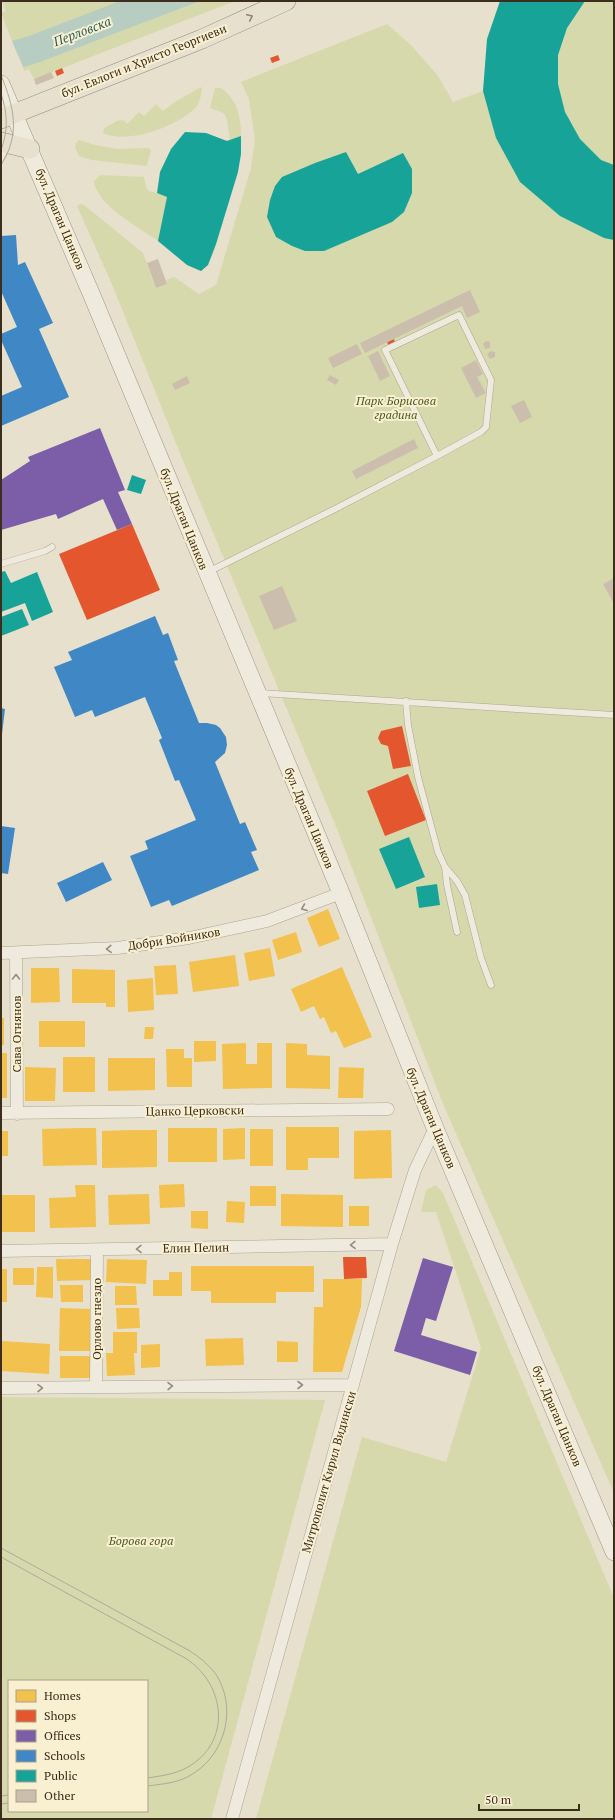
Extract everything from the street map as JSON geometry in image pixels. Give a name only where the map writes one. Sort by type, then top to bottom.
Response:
[{"type":"main road","name":"бул. Евлоги и Христо Георгиеви","points":[[8,116],[202,39],[286,1]]},
{"type":"main road","points":[[3,148],[30,149]]},
{"type":"street","name":"бул. Драган Цанков","points":[[1,84],[8,116],[30,149],[340,893],[434,1128],[614,1552]]},
{"type":"street","name":"Добри Войников","points":[[1,953],[117,948],[189,938],[267,921],[340,893]]},
{"type":"street","name":"Сава Огнянов","points":[[16,953],[17,1114]]},
{"type":"street","name":"Цанко Церковски","points":[[1,1114],[388,1109]]},
{"type":"street","name":"Митрополит Кирил Видински","points":[[232,1819],[392,1244],[414,1170],[434,1128]]},
{"type":"street","name":"Елин Пелин","points":[[1,1251],[392,1244]]},
{"type":"street","name":"Орлово гнездо","points":[[96,1387],[97,1250]]},
{"type":"street","points":[[1,1388],[353,1385]]},
{"type":"lane","points":[[207,573],[332,511],[437,456],[482,432],[486,427],[491,380],[459,315],[385,350],[437,456]]},
{"type":"lane","points":[[1,564],[45,551],[52,547]]},
{"type":"lane","points":[[257,693],[614,715]]},
{"type":"lane","points":[[406,701],[418,777],[438,852],[445,867],[457,881],[465,895],[479,951],[490,985]]},
{"type":"lane","points":[[445,867],[447,885],[457,932]]},
{"type":"green space","points":[[2,1],[235,1],[34,79],[29,69],[24,71],[1,13],[6,11]]},
{"type":"green space","name":"Парк Борисова градина","points":[[500,1],[614,1],[614,1493],[443,1104],[337,829],[184,463],[111,282],[77,206],[80,204],[84,205],[143,253],[156,288],[167,284],[166,280],[174,277],[199,294],[216,285],[251,168],[255,139],[249,99],[241,82],[387,24],[412,46],[438,76],[453,102],[483,91]]},
{"type":"green space","points":[[201,87],[200,98],[196,107],[178,121],[152,132],[138,135],[125,137],[103,133],[104,128],[117,121],[123,120],[127,124],[139,112],[144,116],[156,104],[163,111],[175,102]]},
{"type":"green space","points":[[215,88],[221,88],[233,100],[239,115],[241,134],[240,153],[232,192],[216,244],[208,263],[201,271],[189,266],[158,241],[120,215],[103,199],[97,190],[94,181],[100,175],[144,177],[146,187],[149,191],[157,193],[223,142],[230,139],[227,120],[224,113],[210,108]]},
{"type":"green space","points":[[79,140],[95,145],[118,149],[148,148],[151,150],[147,166],[92,160],[79,156],[75,147]]},
{"type":"green space","points":[[436,1185],[443,1193],[614,1598],[614,1819],[256,1819],[362,1437],[446,1462],[481,1348],[436,1212],[421,1212],[426,1190]]},
{"type":"green space","name":"Борова гора","points":[[1,1397],[325,1400],[211,1819],[1,1819]]},
{"type":"water","name":"Перловска","points":[[120,1],[200,1],[40,62],[1,74],[1,44],[29,36]]},
{"type":"pier","points":[[11,39],[24,69],[1,76],[1,42]]},
{"type":"building: Homes","points":[[328,909],[340,939],[319,947],[307,918]]},
{"type":"building: Homes","points":[[296,932],[302,952],[278,960],[272,940]]},
{"type":"building: Homes","points":[[270,948],[275,976],[249,981],[244,953]]},
{"type":"building: Homes","points":[[235,955],[239,986],[193,992],[189,962]]},
{"type":"building: Homes","points":[[176,965],[178,994],[156,995],[154,966]]},
{"type":"building: Homes","points":[[342,967],[372,1037],[344,1048],[336,1031],[331,1033],[324,1017],[320,1019],[314,1006],[301,1012],[291,989]]},
{"type":"building: Homes","points":[[31,968],[59,968],[60,1002],[31,1003]]},
{"type":"building: Homes","points":[[72,969],[115,970],[115,1007],[106,1007],[106,1003],[72,1003]]},
{"type":"building: Homes","points":[[153,978],[154,1010],[128,1012],[127,980]]},
{"type":"building: Homes","points":[[1,1018],[4,1018],[4,1045],[1,1045]]},
{"type":"building: Homes","points":[[39,1021],[85,1021],[85,1047],[39,1047]]},
{"type":"building: Homes","points":[[145,1027],[154,1027],[153,1039],[144,1039]]},
{"type":"building: Homes","points":[[194,1041],[216,1041],[216,1061],[194,1062]]},
{"type":"building: Homes","points":[[246,1043],[246,1064],[257,1064],[257,1043],[272,1043],[272,1088],[223,1089],[222,1044]]},
{"type":"building: Homes","points":[[286,1043],[307,1044],[307,1055],[330,1056],[330,1089],[286,1088]]},
{"type":"building: Homes","points":[[166,1049],[184,1049],[184,1058],[192,1058],[192,1087],[167,1087]]},
{"type":"building: Homes","points":[[1,1053],[7,1053],[7,1098],[1,1098]]},
{"type":"building: Homes","points":[[63,1057],[95,1057],[95,1092],[63,1092]]},
{"type":"building: Homes","points":[[108,1058],[155,1058],[155,1090],[108,1091]]},
{"type":"building: Homes","points":[[25,1067],[56,1068],[55,1101],[25,1101]]},
{"type":"building: Homes","points":[[339,1067],[364,1068],[363,1098],[338,1098]]},
{"type":"building: Homes","points":[[286,1127],[339,1127],[339,1158],[308,1158],[308,1170],[286,1170]]},
{"type":"building: Homes","points":[[96,1128],[97,1165],[43,1166],[42,1129]]},
{"type":"building: Homes","points":[[168,1128],[217,1128],[217,1162],[168,1162]]},
{"type":"building: Homes","points":[[245,1128],[245,1159],[223,1160],[223,1129]]},
{"type":"building: Homes","points":[[250,1129],[273,1129],[273,1166],[250,1166]]},
{"type":"building: Homes","points":[[157,1130],[157,1167],[102,1168],[102,1131]]},
{"type":"building: Homes","points":[[391,1130],[392,1178],[354,1179],[354,1131]]},
{"type":"building: Homes","points":[[1,1131],[8,1131],[8,1156],[1,1156]]},
{"type":"building: Homes","points":[[184,1184],[185,1207],[160,1208],[159,1185]]},
{"type":"building: Homes","points":[[75,1185],[95,1185],[96,1227],[50,1228],[49,1198],[76,1197]]},
{"type":"building: Homes","points":[[250,1186],[276,1186],[276,1206],[250,1206]]},
{"type":"building: Homes","points":[[149,1194],[150,1224],[109,1225],[108,1195]]},
{"type":"building: Homes","points":[[281,1194],[343,1195],[343,1227],[281,1226]]},
{"type":"building: Homes","points":[[1,1195],[35,1195],[35,1232],[1,1232]]},
{"type":"building: Homes","points":[[227,1201],[245,1202],[244,1223],[226,1222]]},
{"type":"building: Homes","points":[[349,1206],[369,1206],[369,1226],[349,1226]]},
{"type":"building: Homes","points":[[191,1211],[208,1211],[208,1229],[191,1228]]},
{"type":"building: Homes","points":[[56,1259],[91,1259],[92,1280],[57,1281]]},
{"type":"building: Homes","points":[[107,1259],[147,1260],[146,1284],[106,1282]]},
{"type":"building: Homes","points":[[191,1266],[314,1266],[314,1292],[276,1292],[276,1303],[211,1303],[211,1291],[191,1291]]},
{"type":"building: Homes","points":[[37,1267],[53,1267],[53,1298],[36,1297]]},
{"type":"building: Homes","points":[[13,1268],[34,1268],[34,1285],[13,1285]]},
{"type":"building: Homes","points":[[1,1269],[7,1269],[7,1302],[1,1302]]},
{"type":"building: Homes","points":[[169,1272],[182,1272],[182,1296],[153,1296],[153,1280],[169,1280]]},
{"type":"building: Homes","points":[[323,1279],[362,1279],[361,1307],[342,1372],[313,1372],[314,1307],[323,1307]]},
{"type":"building: Homes","points":[[60,1285],[83,1285],[83,1302],[61,1302]]},
{"type":"building: Homes","points":[[115,1286],[136,1286],[137,1305],[115,1305]]},
{"type":"building: Homes","points":[[60,1308],[90,1309],[90,1351],[59,1351]]},
{"type":"building: Homes","points":[[116,1308],[139,1308],[140,1328],[117,1329]]},
{"type":"building: Homes","points":[[113,1332],[137,1332],[137,1353],[134,1353],[135,1375],[107,1376],[106,1353],[113,1353]]},
{"type":"building: Homes","points":[[243,1338],[244,1365],[206,1366],[205,1339]]},
{"type":"building: Homes","points":[[1,1341],[50,1344],[49,1374],[1,1371]]},
{"type":"building: Homes","points":[[277,1341],[298,1342],[298,1362],[277,1362]]},
{"type":"building: Homes","points":[[160,1344],[160,1367],[141,1368],[141,1345]]},
{"type":"building: Homes","points":[[60,1356],[90,1356],[90,1378],[60,1378]]},
{"type":"building: Shops","points":[[278,55],[280,60],[272,63],[270,58]]},
{"type":"building: Shops","points":[[62,68],[64,73],[57,76],[55,71]]},
{"type":"building: Shops","points":[[394,339],[395,343],[389,346],[387,342]]},
{"type":"building: Shops","points":[[132,524],[160,590],[87,620],[59,554]]},
{"type":"building: Shops","points":[[402,726],[411,766],[393,769],[388,746],[381,744],[378,738],[381,731]]},
{"type":"building: Shops","points":[[408,774],[426,820],[385,836],[367,791]]},
{"type":"building: Shops","points":[[343,1257],[366,1257],[367,1278],[344,1279]]},
{"type":"building: Offices","points":[[100,428],[125,490],[118,492],[132,524],[117,530],[103,499],[58,519],[56,514],[1,530],[1,480],[30,461],[28,457]]},
{"type":"building: Offices","points":[[423,1258],[453,1267],[436,1321],[426,1318],[421,1335],[477,1352],[470,1375],[394,1351]]},
{"type":"building: Schools","points":[[16,235],[18,265],[25,262],[53,323],[39,329],[69,397],[1,426],[1,396],[22,387],[1,340],[1,334],[17,327],[1,291],[1,236]]},
{"type":"building: Schools","points":[[155,616],[163,635],[168,633],[178,660],[174,661],[199,723],[216,725],[226,737],[227,745],[225,753],[215,762],[240,824],[245,822],[257,850],[251,852],[259,870],[172,906],[169,900],[151,907],[130,856],[148,849],[145,841],[196,820],[179,780],[175,781],[159,740],[162,738],[145,697],[95,717],[92,710],[75,717],[54,667],[72,660],[68,652]]},
{"type":"building: Schools","points":[[1,708],[5,709],[2,734],[1,733]]},
{"type":"building: Schools","points":[[1,826],[15,828],[8,874],[1,873]]},
{"type":"building: Schools","points":[[103,862],[112,880],[66,902],[57,883]]},
{"type":"building: Public","points":[[500,1],[585,1],[567,28],[558,55],[558,84],[565,112],[580,139],[601,160],[614,165],[614,240],[604,238],[560,216],[520,182],[496,138],[483,91],[487,39]]},
{"type":"building: Public","points":[[185,132],[206,133],[227,141],[241,136],[241,154],[238,172],[216,244],[208,265],[201,271],[187,265],[158,241],[167,197],[157,193],[160,172],[171,149]]},
{"type":"building: Public","points":[[346,152],[358,174],[403,153],[412,169],[412,193],[404,212],[392,222],[324,251],[305,251],[276,237],[267,217],[270,200],[275,186],[282,177]]},
{"type":"building: Public","points":[[132,475],[146,480],[141,494],[127,490]]},
{"type":"building: Public","points":[[5,571],[11,583],[37,572],[53,612],[32,621],[25,603],[1,612],[1,572]]},
{"type":"building: Public","points":[[22,609],[29,625],[1,636],[1,617]]},
{"type":"building: Public","points":[[409,837],[425,877],[396,889],[379,849]]},
{"type":"building: Public","points":[[437,884],[440,905],[419,908],[416,887]]},
{"type":"building: Other","points":[[51,72],[54,78],[36,85],[34,79]]},
{"type":"building: Other","points":[[158,259],[167,284],[156,288],[147,263]]},
{"type":"building: Other","points":[[470,290],[480,312],[467,318],[462,306],[365,353],[360,343]]},
{"type":"building: Other","points":[[486,341],[490,342],[490,348],[485,349],[483,344]]},
{"type":"building: Other","points":[[357,344],[362,354],[333,368],[328,358]]},
{"type":"building: Other","points":[[378,351],[390,376],[380,381],[368,356]]},
{"type":"building: Other","points":[[491,351],[495,352],[495,357],[490,359],[487,354]]},
{"type":"building: Other","points":[[476,360],[483,374],[477,377],[486,393],[476,398],[461,368]]},
{"type":"building: Other","points":[[330,375],[339,380],[336,385],[327,380]]},
{"type":"building: Other","points":[[187,376],[190,383],[175,390],[172,384]]},
{"type":"building: Other","points":[[524,400],[532,417],[520,423],[511,406]]},
{"type":"building: Other","points":[[414,439],[418,448],[356,479],[352,471]]},
{"type":"building: Other","points":[[614,578],[614,604],[603,584]]},
{"type":"building: Other","points":[[282,586],[297,621],[274,630],[259,596]]},
{"type":"tram line","points":[[1,75],[12,109],[13,120],[11,142],[1,165]]},
{"type":"tram line","points":[[1,94],[6,115],[6,130],[1,150]]},
{"type":"tram line","points":[[1,1548],[190,1651],[215,1673],[222,1686],[226,1699],[227,1713],[221,1741],[214,1753],[205,1764],[194,1773],[183,1779],[148,1786]]},
{"type":"tram line","points":[[1,1557],[185,1658],[198,1669],[209,1682],[215,1697],[218,1712],[217,1728],[212,1743],[202,1756],[188,1767],[173,1773],[148,1778]]},
{"type":"tram line","points":[[1,1796],[8,1795]]},
{"type":"tram line","points":[[1,1804],[8,1803]]}]
